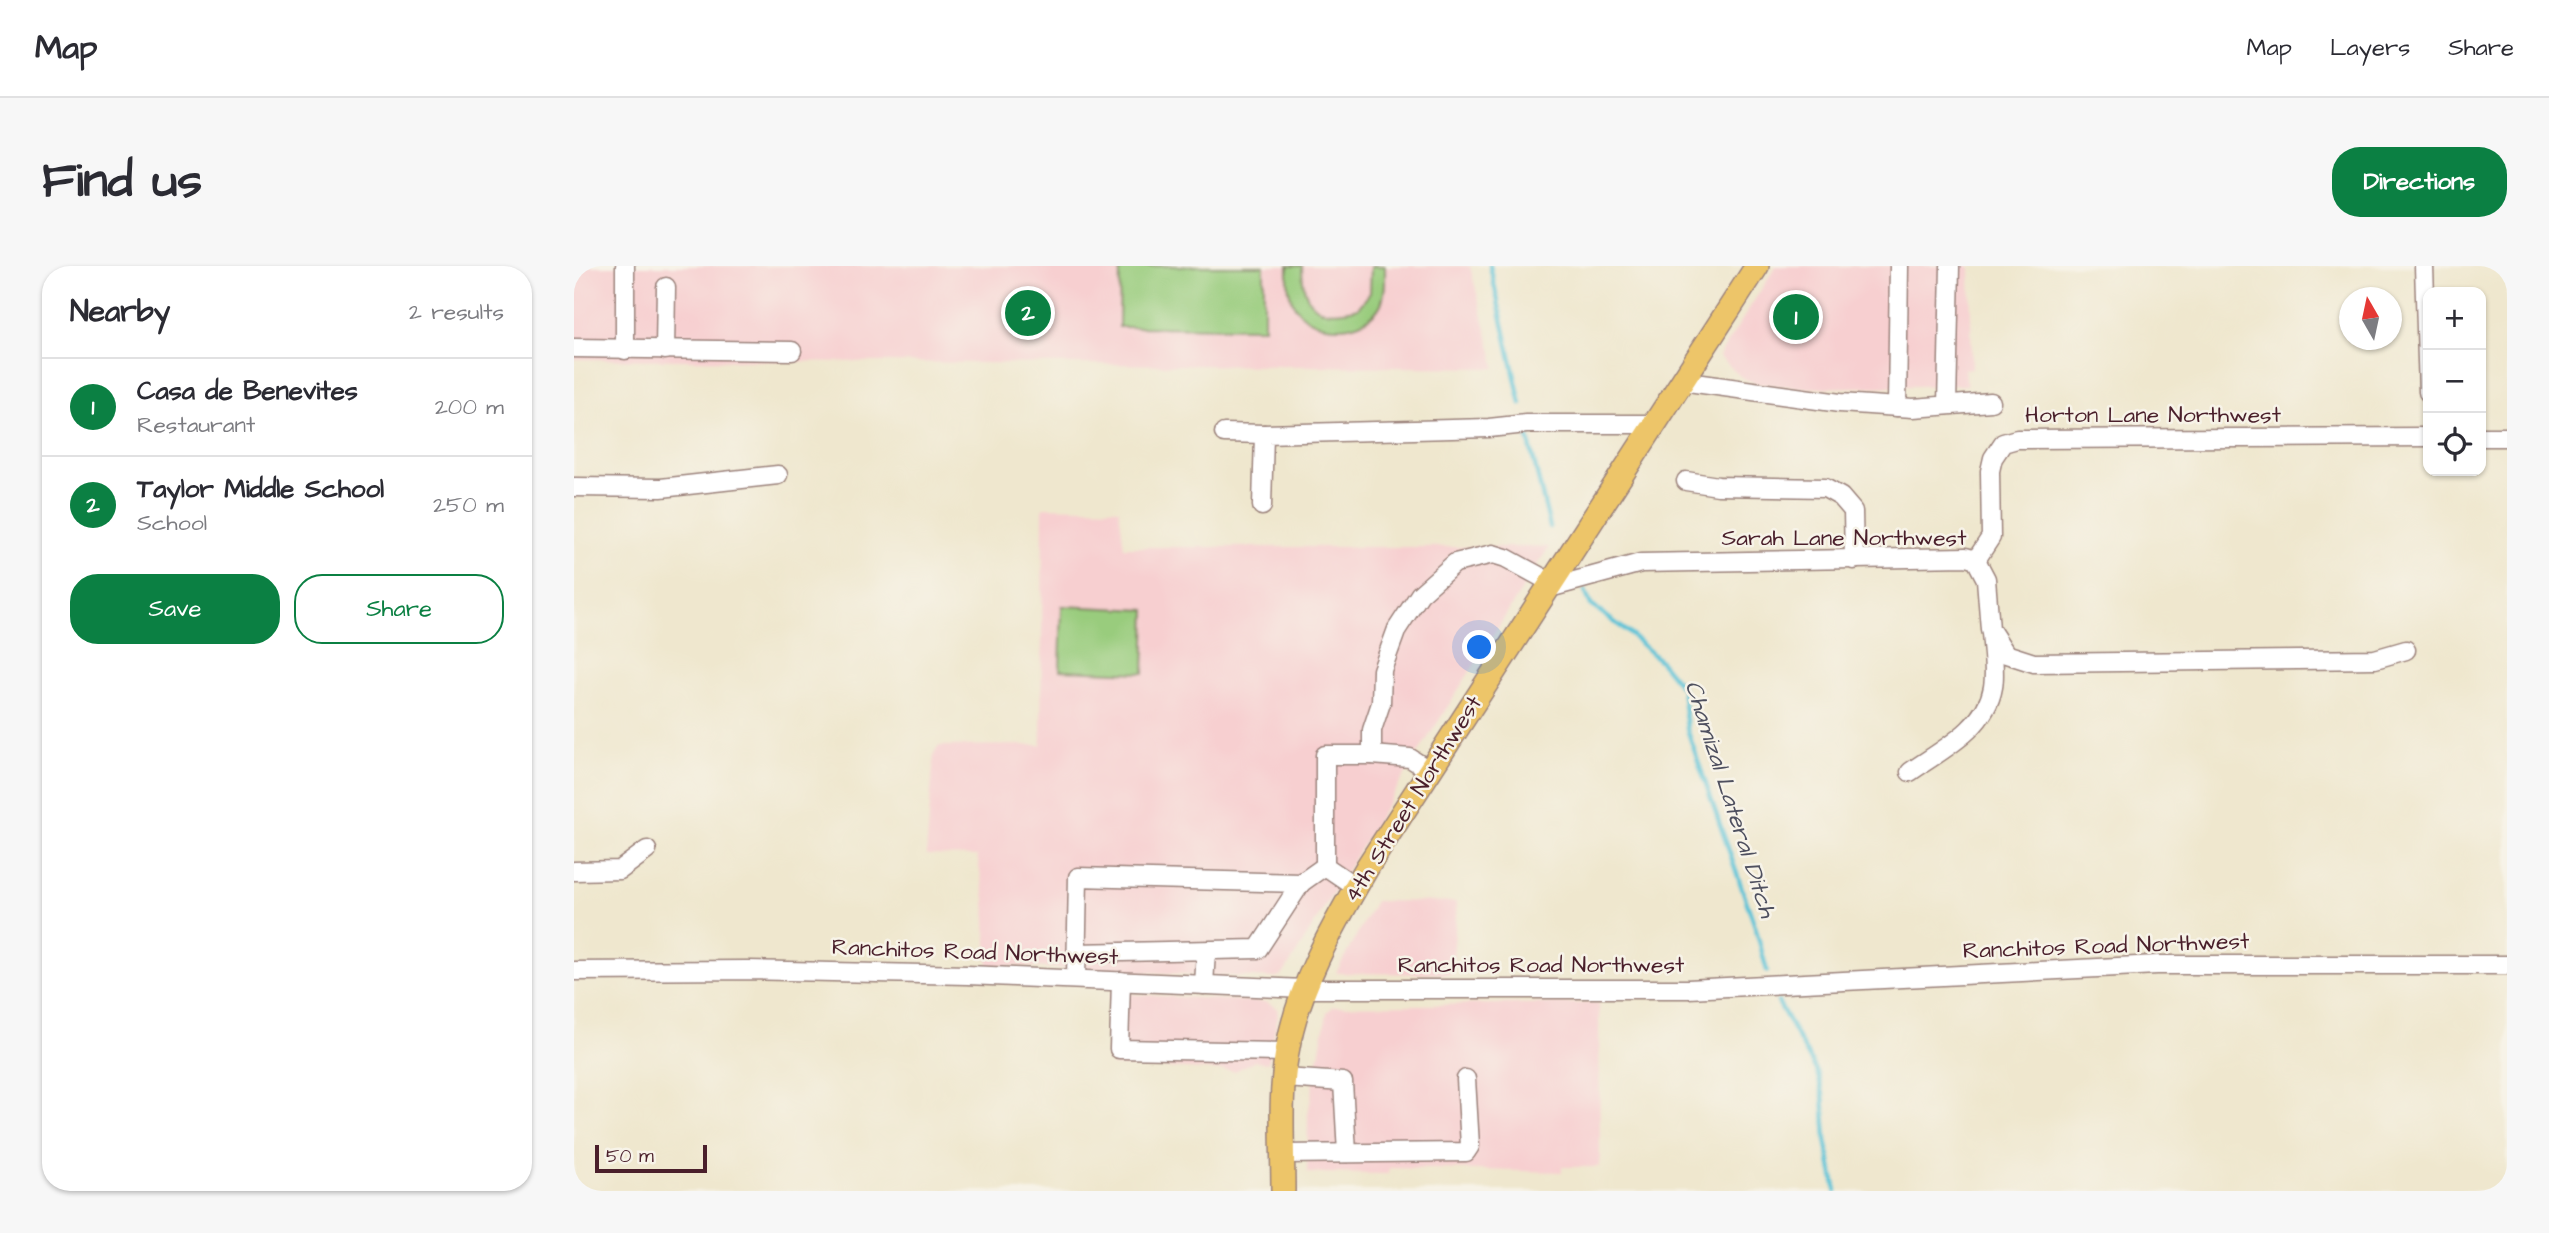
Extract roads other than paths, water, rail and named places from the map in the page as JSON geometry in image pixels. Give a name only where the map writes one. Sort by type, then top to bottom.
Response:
[{"type":"main road","name":"4th Street Northwest","points":[[1283,1191],[1286,1052],[1305,989],[1338,918],[1756,266]]},
{"type":"street","points":[[625,266],[625,350]]},
{"type":"street","points":[[1897,407],[1899,266]]},
{"type":"street","points":[[1947,405],[1950,266]]},
{"type":"street","points":[[2424,266],[2427,350]]},
{"type":"street","points":[[665,350],[666,287]]},
{"type":"street","points":[[574,348],[792,351]]},
{"type":"street","points":[[1681,381],[1840,403],[1897,407],[1991,402]]},
{"type":"street","points":[[1224,433],[1489,428],[1526,424],[1653,424]]},
{"type":"street","points":[[1262,506],[1264,434]]},
{"type":"street","name":"Horton Lane Northwest","points":[[1976,560],[1991,537],[1990,471],[1993,458],[2003,443],[2017,439],[2423,437]]},
{"type":"street","points":[[2486,437],[2507,437]]},
{"type":"street","points":[[574,487],[661,488],[778,474]]},
{"type":"street","points":[[1686,481],[1718,486],[1825,488],[1841,497],[1853,510],[1854,560]]},
{"type":"street","points":[[1373,755],[1372,730],[1381,703],[1382,670],[1397,629],[1420,594],[1455,563],[1493,554],[1506,558],[1550,586]]},
{"type":"street","name":"Sarah Lane Northwest","points":[[1550,586],[1641,563],[1966,557],[1976,560],[1986,579],[1994,686],[1986,709],[1967,732],[1910,772]]},
{"type":"street","points":[[1990,629],[2006,654],[2034,663],[2375,659],[2406,649]]},
{"type":"street","points":[[1325,866],[1325,755],[1410,758],[1430,771]]},
{"type":"street","points":[[574,871],[620,870],[647,850]]},
{"type":"street","points":[[1076,953],[1258,948],[1301,883],[1325,866]]},
{"type":"street","points":[[1325,866],[1356,887]]},
{"type":"street","points":[[1076,979],[1078,877],[1301,883]]},
{"type":"street","points":[[1205,985],[1206,951]]},
{"type":"street","name":"Ranchitos Road Northwest","points":[[574,971],[748,970],[1076,979],[1305,989],[1688,989],[2157,965],[2507,965]]},
{"type":"street","points":[[1121,981],[1119,1049],[1286,1052]]},
{"type":"street","points":[[1285,1078],[1343,1082],[1347,1153]]},
{"type":"street","points":[[1283,1154],[1470,1150],[1466,1079]]},
{"type":"waterway","name":"Chamizal Lateral Ditch","points":[[1490,266],[1521,404]]},
{"type":"waterway","name":"Chamizal Lateral Ditch","points":[[1528,437],[1550,527]]},
{"type":"waterway","name":"Chamizal Lateral Ditch","points":[[1585,591],[1591,605],[1628,632],[1660,661],[1682,688],[1687,729],[1756,929],[1767,971]]},
{"type":"waterway","name":"Chamizal Lateral Ditch","points":[[1778,1002],[1817,1072],[1823,1094],[1826,1140],[1836,1191]]},
{"type":"place","name":"Taylor Middle School","points":[[1028,313]]},
{"type":"place","name":"Casa de Benevites","points":[[1796,317]]}]
